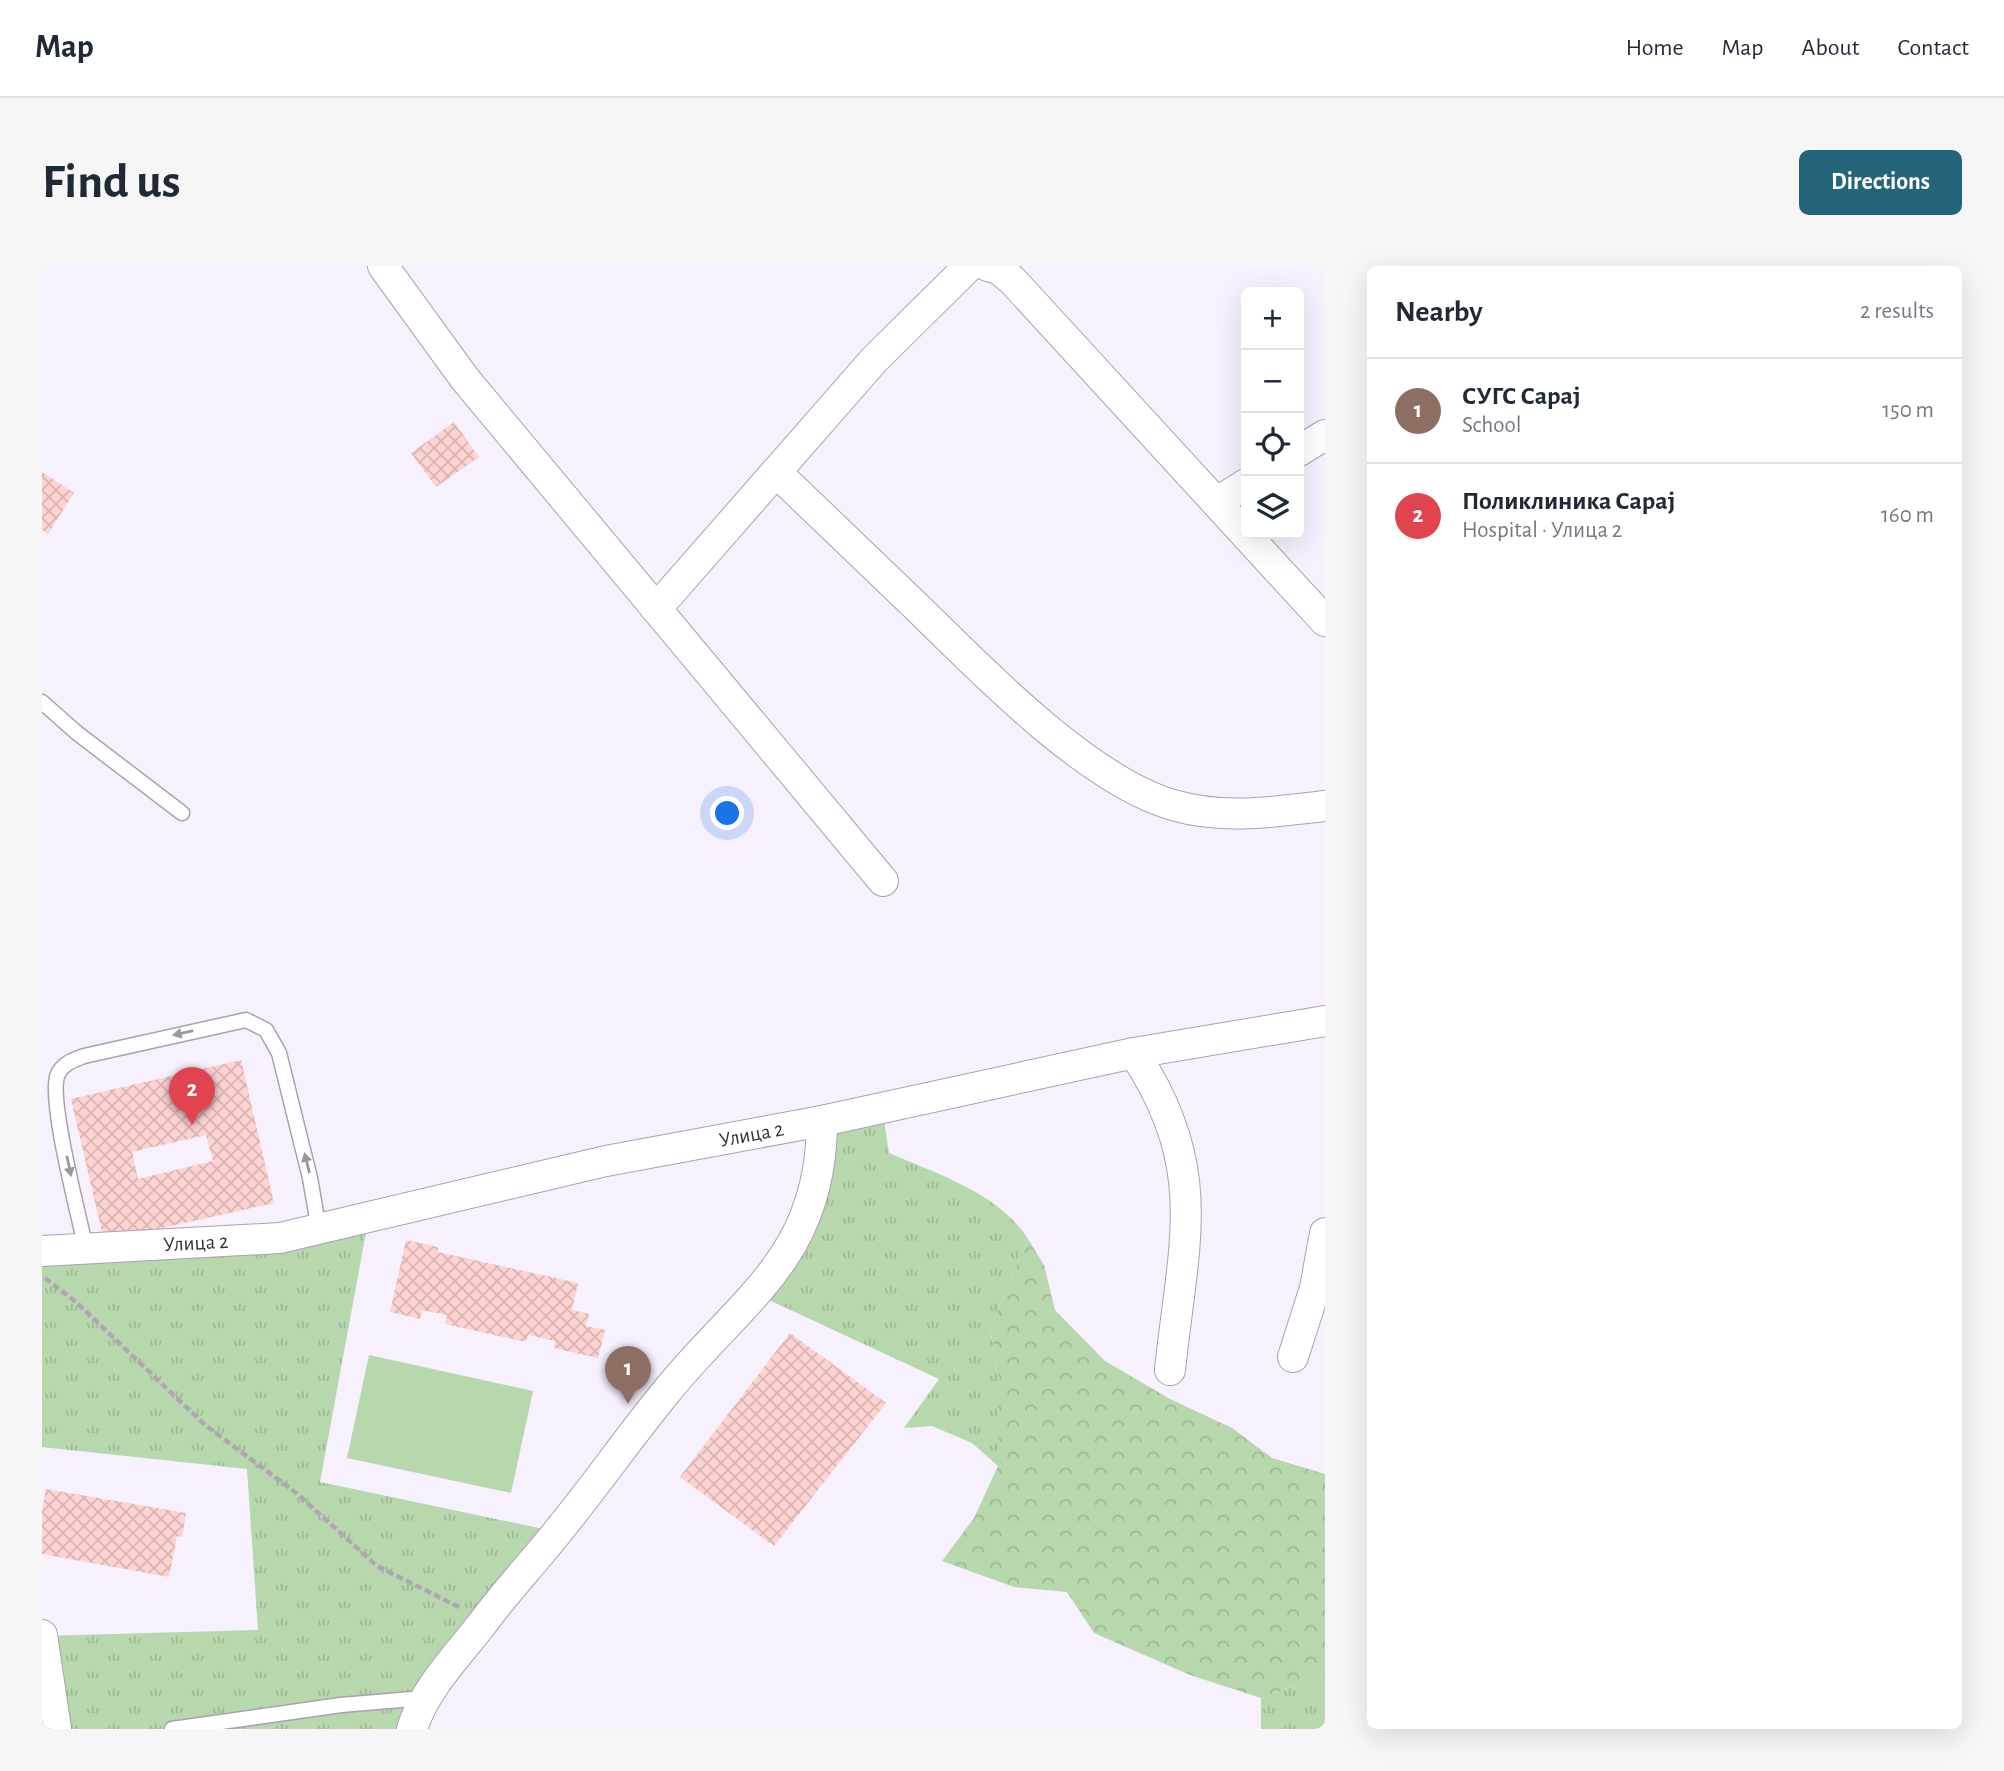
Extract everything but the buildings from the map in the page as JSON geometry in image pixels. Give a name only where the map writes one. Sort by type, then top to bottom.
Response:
[{"type":"street","points":[[383,266],[465,379],[883,881]]},
{"type":"street","points":[[656,608],[874,360],[970,266]]},
{"type":"street","points":[[988,266],[999,270],[1013,281],[1325,621]]},
{"type":"street","points":[[1304,448],[1325,435]]},
{"type":"street","points":[[776,472],[979,668],[1035,718],[1121,782],[1170,804],[1214,814],[1255,814],[1325,806]]},
{"type":"street","points":[[1217,502],[1241,487]]},
{"type":"street","name":"Улица 2","points":[[42,1251],[267,1239],[319,1230],[606,1161],[822,1121],[1134,1053],[1325,1021]]},
{"type":"street","points":[[1134,1053],[1170,1118],[1185,1176],[1187,1221],[1170,1370]]},
{"type":"street","points":[[411,1729],[428,1698],[485,1619],[558,1532],[666,1392],[758,1295],[781,1264],[810,1205],[818,1175],[822,1121]]},
{"type":"street","points":[[1293,1357],[1315,1288],[1325,1233]]},
{"type":"street","points":[[42,1635],[56,1729]]},
{"type":"lane","points":[[42,702],[77,733],[182,813]]},
{"type":"lane","points":[[86,1250],[58,1116],[55,1082],[59,1071],[69,1062],[84,1056],[246,1020],[266,1030],[279,1053],[310,1178],[319,1230]]},
{"type":"lane","points":[[172,1729],[341,1704],[428,1698]]},
{"type":"path","points":[[42,1275],[76,1302],[205,1425],[295,1492],[377,1566],[421,1591],[485,1619]]},
{"type":"green space","points":[[882,1107],[889,1153],[946,1177],[984,1197],[1016,1223],[1028,1239],[990,1328],[998,1376],[998,1466],[972,1443],[932,1426],[904,1428],[939,1379],[758,1295],[781,1264],[822,1121]]},
{"type":"green space","points":[[367,1227],[320,1482],[558,1532],[412,1729],[56,1729],[42,1636],[258,1630],[247,1469],[42,1447],[42,1251]]},
{"type":"green space","points":[[1028,1239],[1044,1265],[1055,1310],[1105,1361],[1170,1399],[1232,1428],[1272,1458],[1325,1474],[1325,1674],[1261,1698],[1190,1675],[1094,1633],[1067,1592],[1014,1587],[942,1561],[974,1518],[998,1466],[998,1376],[990,1328]]},
{"type":"green space","points":[[369,1355],[533,1391],[511,1493],[347,1458]]},
{"type":"green space","points":[[1325,1674],[1325,1729],[1261,1729],[1261,1698]]},
{"type":"place","name":"Поликлиника Сарај","points":[[192,1125]]},
{"type":"place","name":"СУГС Сарај","points":[[628,1404]]}]
